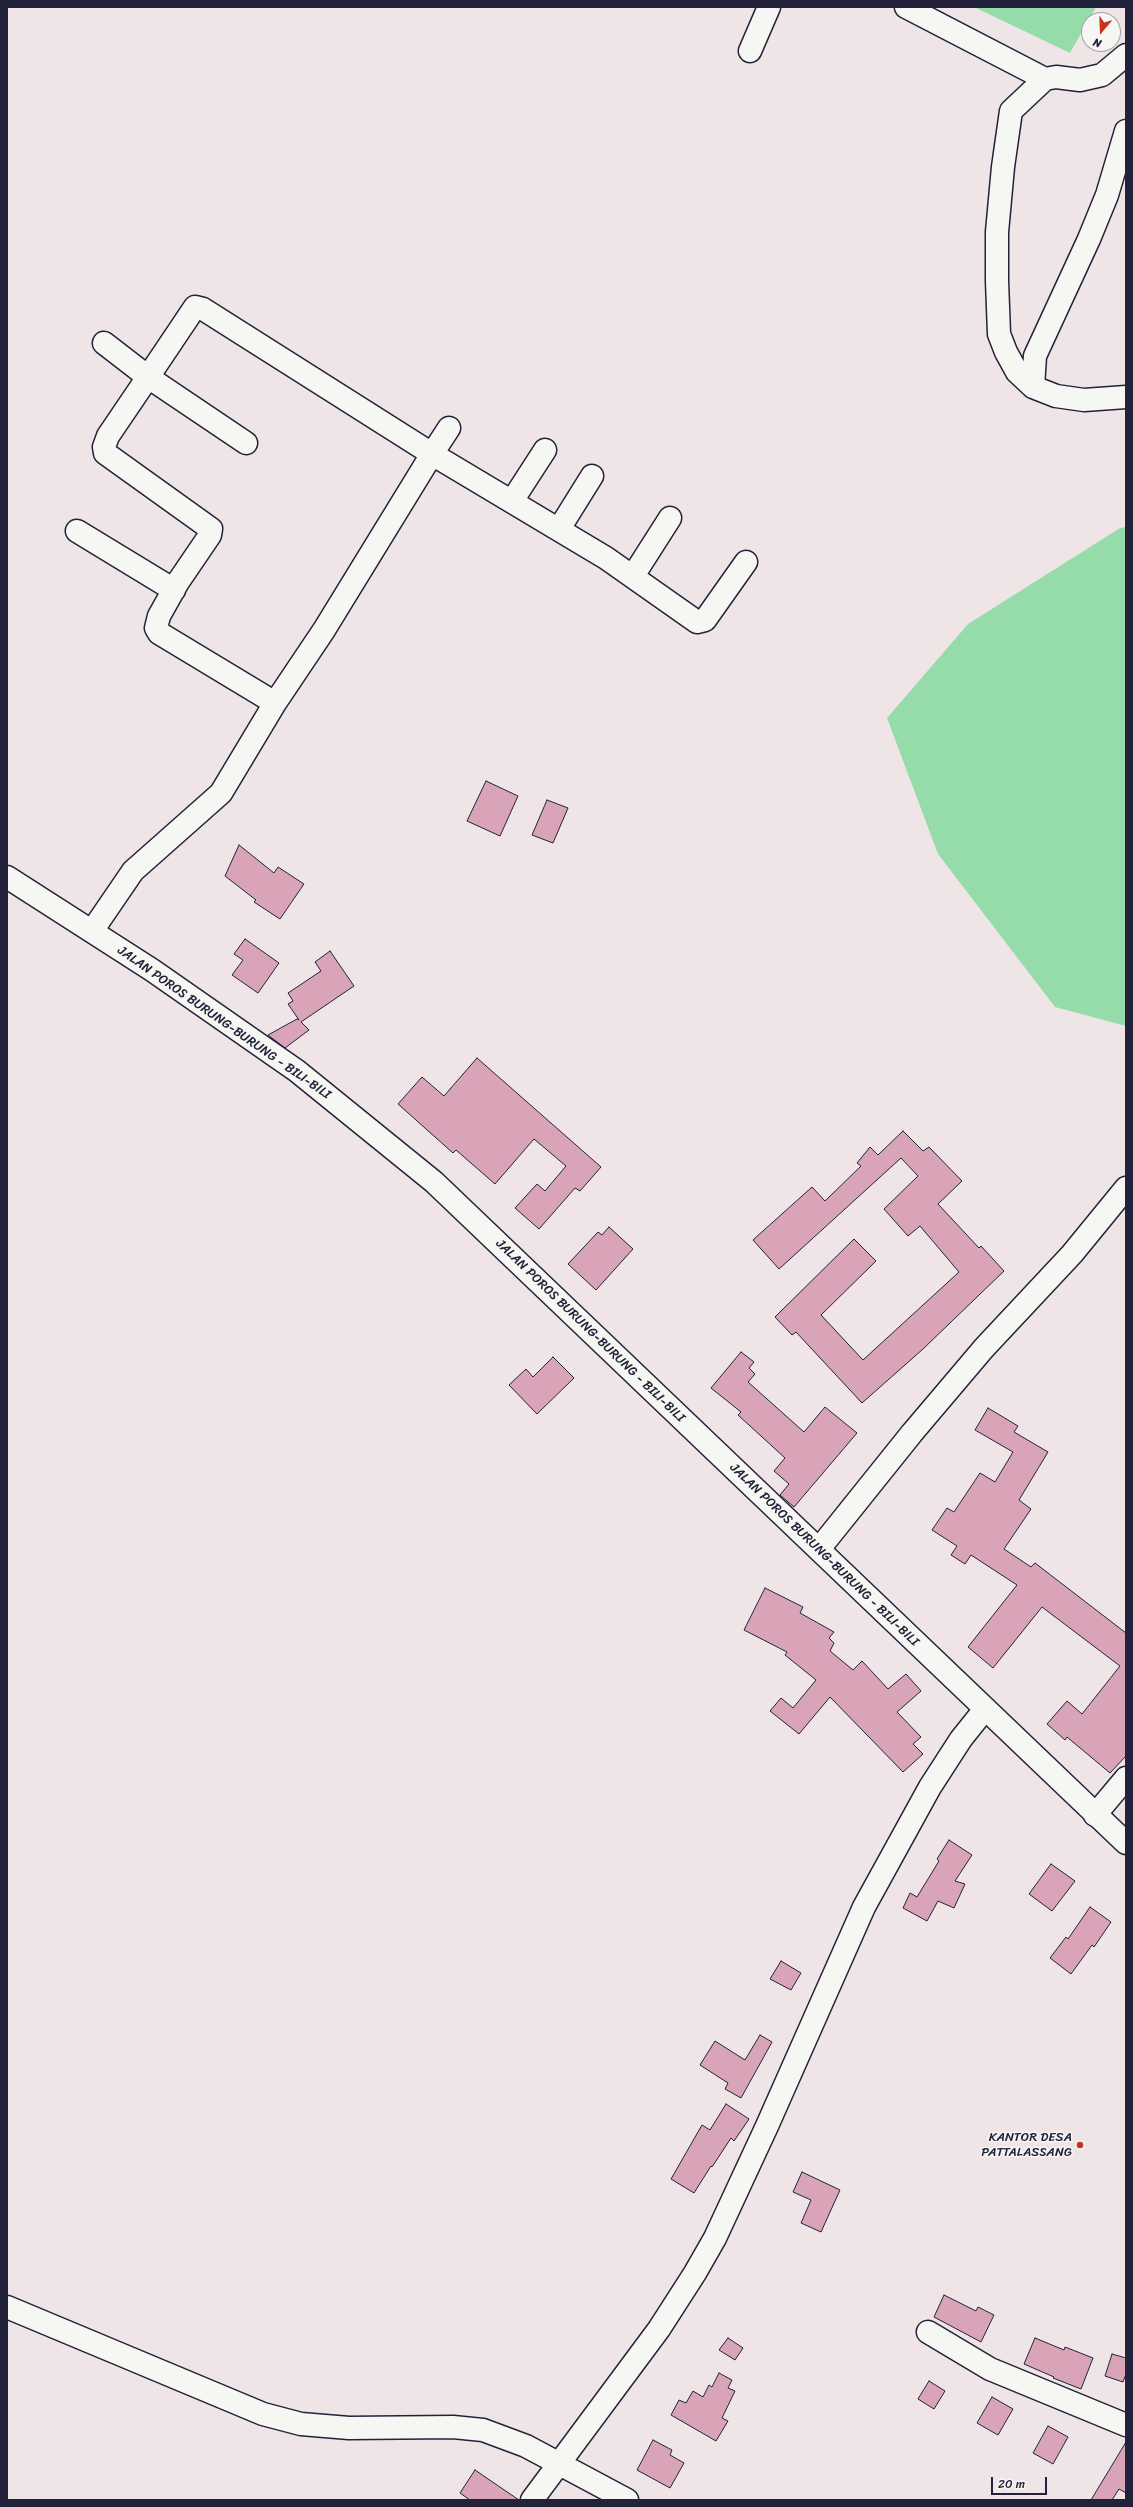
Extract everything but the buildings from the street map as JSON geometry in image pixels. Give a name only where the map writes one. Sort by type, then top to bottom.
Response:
[{"type":"street","points":[[750,52],[769,7]]},
{"type":"street","points":[[906,7],[1045,79]]},
{"type":"street","points":[[1126,55],[1102,75],[1080,80],[1056,77],[1045,79],[1011,110],[1003,167],[998,232],[999,334],[1006,352],[1017,372],[1033,386],[1056,396],[1084,400],[1126,397]]},
{"type":"street","points":[[1033,386],[1034,356],[1089,239],[1107,195],[1126,131]]},
{"type":"street","points":[[275,703],[159,633],[157,622],[174,590],[210,536],[211,529],[105,453],[104,447],[108,436],[185,319],[195,307],[199,307],[432,454],[559,529],[633,576],[700,622],[705,620],[746,562]]},
{"type":"street","points":[[104,343],[148,377],[246,443]]},
{"type":"street","points":[[92,931],[132,871],[221,793],[275,703],[324,630],[449,428]]},
{"type":"street","points":[[512,501],[545,450]]},
{"type":"street","points":[[559,529],[592,476]]},
{"type":"street","points":[[633,576],[670,518]]},
{"type":"street","points":[[77,531],[174,590]]},
{"type":"street","name":"JALAN POROS BURUNG-BURUNG - BILI-BILI","points":[[7,877],[152,970],[297,1071],[388,1143],[434,1182],[1126,1843]]},
{"type":"street","points":[[819,1549],[984,1348],[1072,1254],[1126,1188]]},
{"type":"street","points":[[532,2500],[659,2329],[695,2273],[715,2238],[767,2126],[864,1907],[930,1787],[961,1739],[985,1709]]},
{"type":"street","points":[[1095,1815],[1126,1778]]},
{"type":"street","points":[[7,2307],[263,2414],[301,2424],[348,2428],[453,2427],[483,2430],[526,2446],[627,2500]]},
{"type":"street","points":[[928,2332],[990,2368],[1126,2425]]},
{"type":"green space","points":[[974,7],[1096,7],[1093,12],[1081,12],[1081,34],[1070,53]]},
{"type":"green space","points":[[1126,527],[1126,1026],[1055,1007],[938,854],[887,718],[968,624],[1120,528]]},
{"type":"place","name":"KANTOR DESA PATTALASSANG","points":[[1080,2145]]}]
